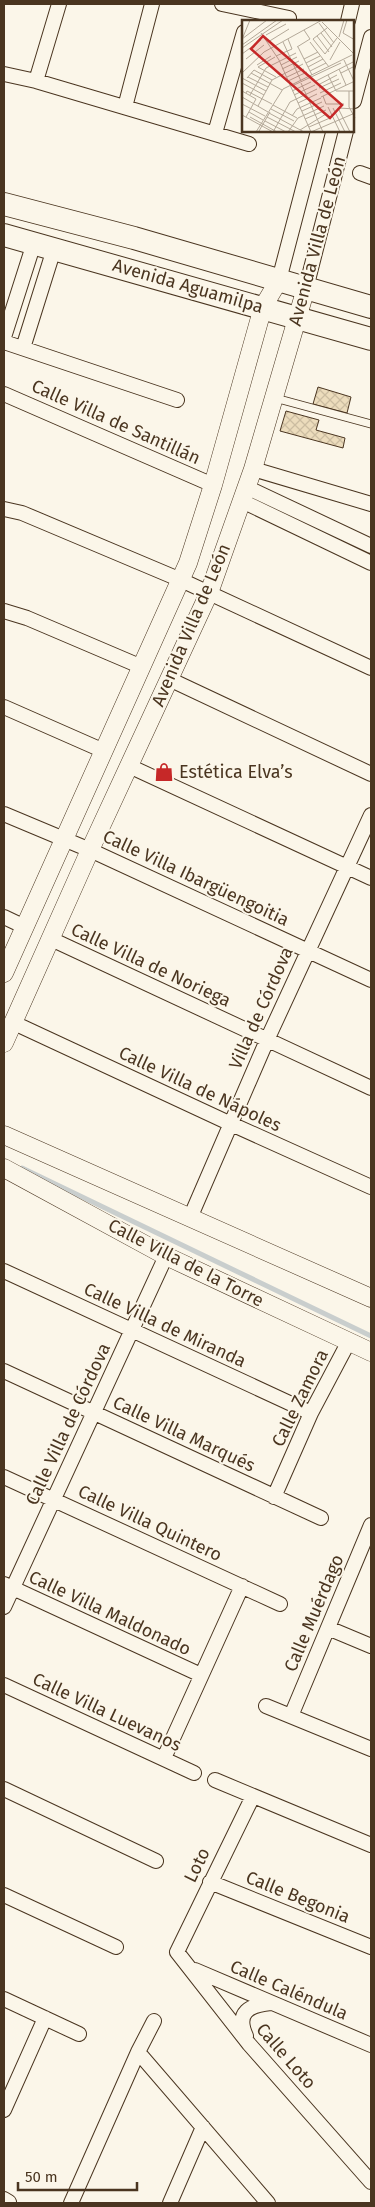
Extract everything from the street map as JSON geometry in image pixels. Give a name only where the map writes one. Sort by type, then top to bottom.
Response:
[{"type":"main road","name":"Avenida Aguamilpa","points":[[4,204],[134,238],[371,307]]},
{"type":"main road","name":"Avenida Aguamilpa","points":[[4,235],[371,339]]},
{"type":"street","points":[[36,81],[59,4]]},
{"type":"street","points":[[125,107],[152,4]]},
{"type":"street","points":[[222,4],[249,16],[289,18]]},
{"type":"street","points":[[348,20],[352,4]]},
{"type":"street","points":[[355,97],[371,38]]},
{"type":"street","points":[[215,133],[242,39]]},
{"type":"street","points":[[4,74],[36,81],[249,144]]},
{"type":"street","name":"Avenida Villa de León","points":[[4,973],[181,580],[213,485],[263,307],[279,280],[318,132]]},
{"type":"street","name":"Avenida Villa de León","points":[[4,1043],[90,850],[209,593],[253,469],[306,288],[346,132]]},
{"type":"street","points":[[4,337],[44,246]]},
{"type":"street","points":[[23,348],[44,246]]},
{"type":"street","points":[[4,342],[177,400]]},
{"type":"street","name":"Calle Villa de Santillán","points":[[4,394],[213,485]]},
{"type":"street","points":[[253,469],[371,504]]},
{"type":"street","points":[[244,494],[371,546]]},
{"type":"street","points":[[244,494],[371,563]]},
{"type":"street","points":[[4,509],[22,514],[181,580],[371,668]]},
{"type":"street","points":[[4,611],[27,618],[142,667]]},
{"type":"street","points":[[169,679],[371,774]]},
{"type":"street","points":[[4,707],[104,751]]},
{"type":"street","points":[[129,766],[371,878]]},
{"type":"street","name":"Calle Villa Ibargüengoitia","points":[[4,814],[90,850],[371,980]]},
{"type":"street","name":"Villa de Córdova","points":[[190,1218],[229,1124],[371,815]]},
{"type":"street","points":[[4,917],[25,927]]},
{"type":"street","name":"Calle Villa de Noriega","points":[[51,939],[371,1088]]},
{"type":"street","name":"Calle Villa de Nápoles","points":[[14,1023],[229,1124],[371,1187]]},
{"type":"street","points":[[4,1135],[371,1298]]},
{"type":"street","name":"Calle Villa de la Torre","points":[[4,1168],[166,1256],[371,1352]]},
{"type":"street","name":"Calle Villa de Córdova","points":[[4,1607],[8,1586],[53,1499],[166,1256]]},
{"type":"street","name":"Calle Villa de Miranda","points":[[4,1271],[311,1413]]},
{"type":"street","name":"Calle Zamora","points":[[274,1497],[311,1413],[348,1342]]},
{"type":"street","name":"Calle Villa Marqués","points":[[4,1371],[321,1518]]},
{"type":"street","name":"Calle Villa Quintero","points":[[4,1477],[280,1604]]},
{"type":"street","name":"Calle Muérdago","points":[[291,1716],[328,1628],[367,1546],[371,1525]]},
{"type":"street","name":"Calle Villa Maldonado","points":[[8,1586],[201,1675]]},
{"type":"street","points":[[164,1758],[242,1586]]},
{"type":"street","points":[[328,1628],[371,1646]]},
{"type":"street","name":"Calle Villa Luevanos","points":[[4,1685],[194,1773]]},
{"type":"street","points":[[266,1706],[371,1750]]},
{"type":"street","points":[[216,1780],[371,1845]]},
{"type":"street","points":[[4,1789],[156,1861]]},
{"type":"street","name":"Loto","points":[[177,1952],[252,1796]]},
{"type":"street","name":"Calle Begonia","points":[[210,1882],[371,1947]]},
{"type":"street","points":[[4,1895],[116,1947]]},
{"type":"street","name":"Calle Loto","points":[[177,1952],[249,2044],[371,2182]]},
{"type":"street","name":"Calle Caléndula","points":[[192,1970],[371,2045]]},
{"type":"street","points":[[4,1999],[79,2034]]},
{"type":"street","points":[[249,2044],[243,2029],[244,2015],[253,2006],[272,2003]]},
{"type":"street","points":[[5,2102],[45,2018]]},
{"type":"street","points":[[70,2203],[138,2052],[154,2021]]},
{"type":"street","points":[[138,2052],[268,2203]]},
{"type":"street","points":[[170,2203],[203,2127]]},
{"type":"lane","points":[[274,398],[371,424]]},
{"type":"building","points":[[318,387],[351,397],[347,413],[313,404]]},
{"type":"building","points":[[286,411],[319,420],[316,430],[345,438],[343,448],[280,431]]},
{"type":"waterway","points":[[22,1168],[371,1336]]},
{"type":"place","name":"Estética Elva’s","points":[[164,772]]}]
